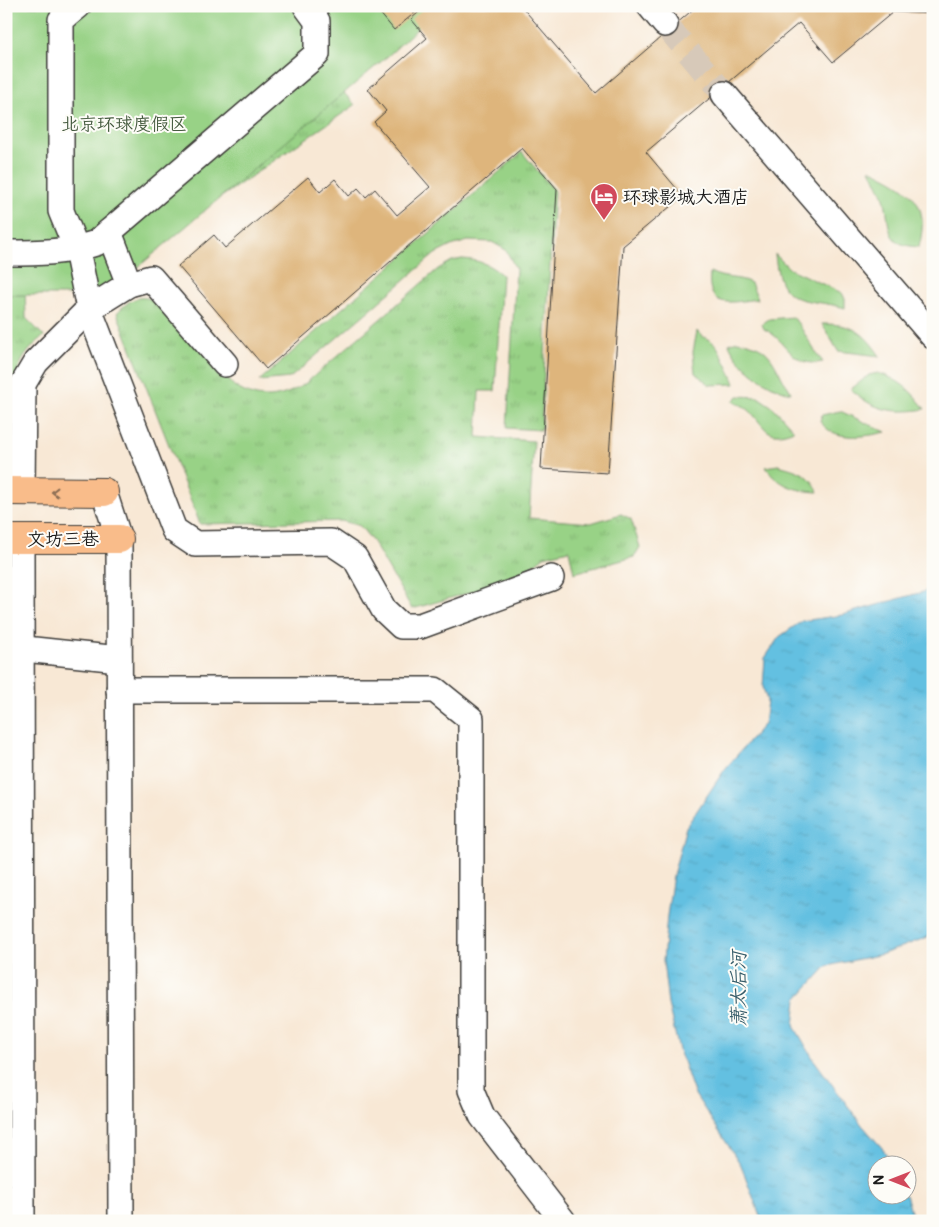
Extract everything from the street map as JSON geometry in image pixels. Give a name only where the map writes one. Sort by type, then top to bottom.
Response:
[{"type":"main road","points":[[14,491],[104,492]]},
{"type":"main road","name":"文坊三巷","points":[[14,539],[119,539]]},
{"type":"street","points":[[6,253],[51,253],[77,250],[96,243],[317,54],[318,21],[306,6]]},
{"type":"street","points":[[65,11],[61,211],[77,250],[89,308],[174,530],[195,544],[331,542],[355,558],[384,610],[400,626],[420,626],[551,578]]},
{"type":"street","points":[[724,94],[933,336]]},
{"type":"street","points":[[109,232],[129,284]]},
{"type":"street","points":[[14,491],[23,384],[36,362],[89,308],[129,284],[151,278],[225,364]]},
{"type":"street","points":[[104,492],[119,539],[121,1221]]},
{"type":"street","points":[[14,539],[14,1130],[22,1221]]},
{"type":"street","points":[[14,647],[119,659]]},
{"type":"street","points":[[119,690],[435,690],[471,719],[471,1090],[482,1116],[562,1221]]},
{"type":"green space","name":"北京环球度假区","points":[[6,6],[441,6],[389,55],[105,295],[6,295]]},
{"type":"green space","points":[[336,84],[355,105],[198,213]]},
{"type":"green space","points":[[522,152],[554,190],[541,430],[507,428],[516,269],[506,250],[492,242],[468,241],[451,246],[435,254],[290,378],[259,381]]},
{"type":"green space","points":[[870,169],[896,183],[914,198],[922,218],[919,247],[908,246],[894,239],[889,228],[881,189]]},
{"type":"green space","points":[[775,254],[790,269],[842,293],[845,299],[845,308],[796,298],[789,293],[782,284]]},
{"type":"green space","points":[[462,259],[483,263],[502,275],[495,391],[479,391],[477,437],[534,441],[529,518],[591,523],[621,514],[631,519],[640,547],[634,557],[574,573],[569,550],[544,556],[514,580],[412,609],[373,542],[360,526],[342,521],[200,524],[117,313],[134,299],[145,298],[158,302],[165,306],[234,386],[252,395],[270,397],[288,393],[306,383],[438,269],[452,261]]},
{"type":"green space","points":[[6,269],[25,289],[26,318],[44,336],[33,346],[20,364],[15,384],[13,435],[6,455]]},
{"type":"green space","points":[[710,272],[751,283],[758,299],[730,302],[716,298],[712,293]]},
{"type":"green space","points":[[793,317],[823,362],[812,363],[797,358],[779,340],[764,329],[762,324],[769,319]]},
{"type":"green space","points":[[822,324],[842,325],[856,331],[868,340],[880,356],[838,351]]},
{"type":"green space","points":[[697,331],[716,345],[735,384],[710,385],[695,373],[693,352]]},
{"type":"green space","points":[[737,341],[754,345],[765,351],[773,361],[791,393],[764,381],[747,368],[733,352],[729,344]]},
{"type":"green space","points":[[878,373],[905,386],[925,409],[894,411],[885,409],[867,402],[851,389],[869,375]]},
{"type":"green space","points":[[738,396],[758,397],[774,408],[794,430],[778,434],[768,431],[748,409],[733,401]]},
{"type":"green space","points":[[840,411],[886,432],[859,436],[841,435],[826,428],[820,421],[822,415]]},
{"type":"green space","points":[[778,465],[807,476],[818,492],[795,489],[782,483],[766,467]]},
{"type":"water","name":"萧太后河","points":[[933,589],[933,935],[883,954],[827,966],[797,999],[794,1026],[814,1060],[886,1154],[866,1154],[866,1204],[909,1204],[914,1221],[762,1221],[741,1165],[694,1093],[679,1050],[668,1004],[663,961],[667,916],[673,875],[686,827],[725,769],[764,724],[767,701],[763,687],[765,658],[779,637],[802,621],[842,615]]},
{"type":"building","points":[[374,6],[423,6],[394,30]]},
{"type":"building","name":"环球影城大酒店","points":[[426,6],[521,6],[596,93],[697,6],[933,6],[933,14],[893,12],[833,62],[799,23],[646,152],[683,196],[623,246],[608,473],[541,469],[557,189],[522,148],[266,369],[178,266],[214,235],[225,248],[308,177],[320,192],[335,179],[349,196],[358,188],[366,197],[375,189],[397,215],[430,187],[374,122],[386,111],[368,89],[427,38],[411,19]]},
{"type":"tunnel","points":[[665,24],[724,94]]},
{"type":"place","name":"环球影城大酒店","points":[[604,221]]}]
